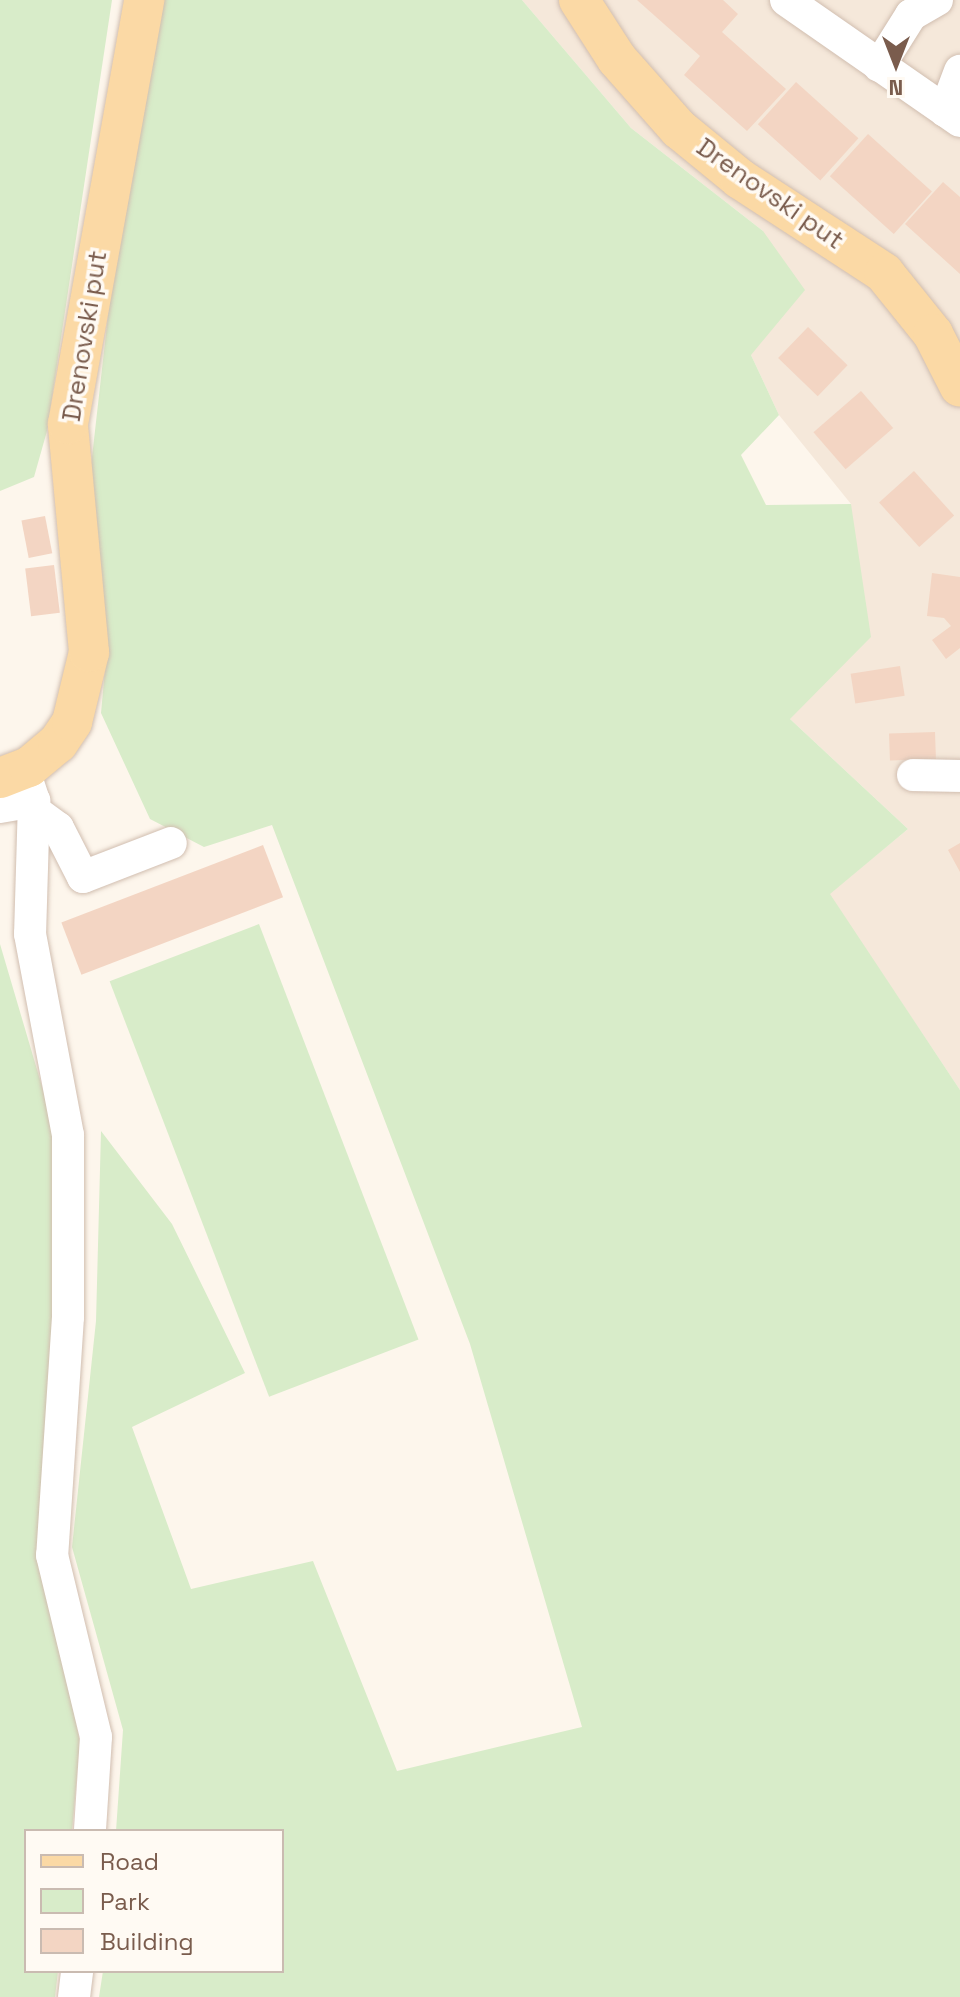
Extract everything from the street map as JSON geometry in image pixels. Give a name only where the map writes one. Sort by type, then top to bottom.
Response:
[{"type":"main road","name":"Drenovski put","points":[[24,790],[43,757],[72,722],[89,652],[68,424],[144,0]]},
{"type":"main road","name":"Drenovski put","points":[[579,0],[617,59],[679,129],[740,179],[884,273],[946,332],[960,387]]},
{"type":"street","points":[[786,0],[952,116],[960,71]]},
{"type":"street","points":[[879,66],[911,15],[937,0]]},
{"type":"street","points":[[913,775],[960,776]]},
{"type":"street","points":[[0,807],[24,790]]},
{"type":"street","points":[[24,790],[58,828],[83,877],[171,843]]},
{"type":"street","points":[[24,790],[30,934],[68,1135],[68,1317],[52,1555],[96,1737],[90,1829]]},
{"type":"street","points":[[74,1997],[77,1973]]},
{"type":"shaded area","points":[[522,0],[960,0],[960,1090],[829,894],[908,829],[790,719],[851,504],[779,415],[751,355],[763,231],[631,128]]},
{"type":"green space","points":[[0,0],[112,0],[47,431],[34,477],[0,491]]},
{"type":"green space","points":[[155,0],[522,0],[631,128],[763,231],[805,290],[751,355],[779,415],[741,455],[766,505],[851,504],[871,637],[790,719],[908,829],[830,894],[960,1090],[960,1997],[99,1997],[103,1973],[284,1973],[284,1829],[116,1829],[123,1730],[72,1547],[96,1321],[101,1131],[172,1224],[245,1373],[132,1427],[191,1589],[313,1561],[397,1771],[582,1727],[470,1344],[272,825],[204,847],[150,819],[101,713],[106,659],[83,537],[123,183]]},
{"type":"green space","points":[[259,924],[418,1339],[269,1397],[110,981]]},
{"type":"green space","points":[[0,944],[56,1134],[56,1319],[40,1553],[80,1742],[72,1829],[24,1829],[24,1973],[58,1973],[55,1997],[0,1997]]},
{"type":"building","points":[[637,0],[723,0],[738,14],[722,32],[786,89],[747,131],[684,75],[700,56]]},
{"type":"building","points":[[796,82],[858,138],[820,181],[758,124]]},
{"type":"building","points":[[868,134],[932,192],[894,234],[830,176]]},
{"type":"building","points":[[943,182],[960,197],[960,274],[905,224]]},
{"type":"building","points":[[808,327],[848,365],[818,396],[778,358]]},
{"type":"building","points":[[861,391],[893,428],[846,469],[813,432]]},
{"type":"building","points":[[914,471],[954,516],[919,547],[879,502]]},
{"type":"building","points":[[45,516],[52,553],[29,558],[21,521]]},
{"type":"building","points":[[54,565],[60,613],[31,616],[25,569]]},
{"type":"building","points":[[932,573],[960,577],[960,648],[946,659],[932,640],[951,626],[944,618],[927,616]]},
{"type":"building","points":[[900,666],[905,696],[855,703],[851,674]]},
{"type":"building","points":[[935,732],[936,759],[890,761],[889,734]]},
{"type":"building","points":[[960,843],[960,872],[948,850]]},
{"type":"building","points":[[263,845],[283,897],[81,975],[61,922]]}]
